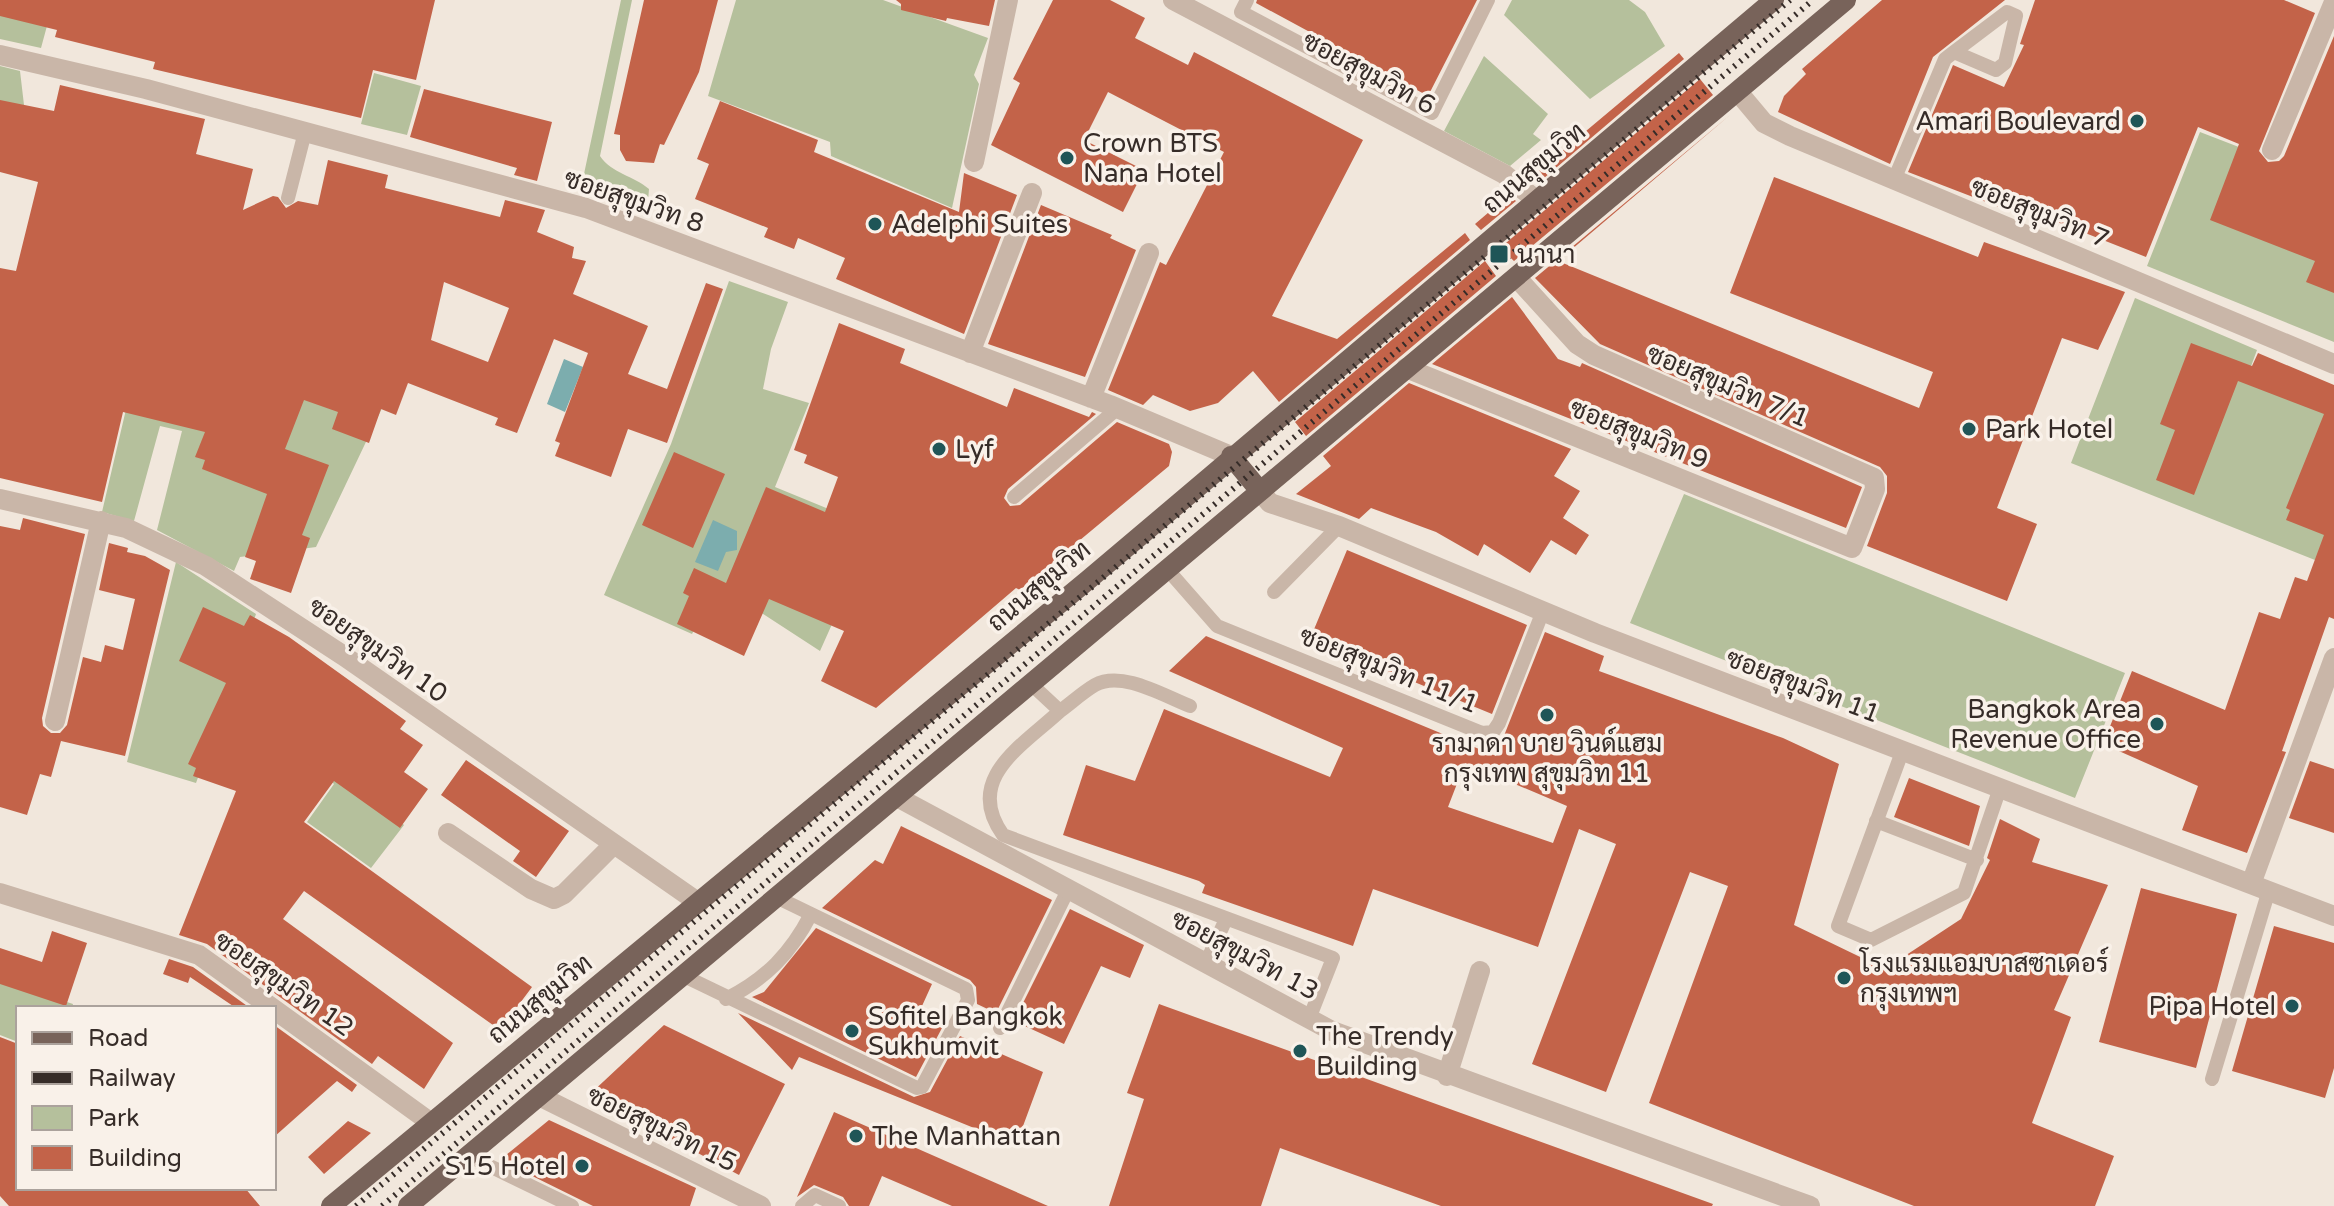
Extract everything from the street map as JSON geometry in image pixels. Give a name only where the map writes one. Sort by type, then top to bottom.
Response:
[{"type":"main road","name":"ถนนสุขุมวิท","points":[[331,1206],[699,903],[1774,0]]},
{"type":"main road","points":[[408,1206],[1846,0]]},
{"type":"main road","points":[[1231,456],[1260,491]]},
{"type":"street","points":[[974,162],[1008,0]]},
{"type":"street","name":"ซอยสุขุมวิท 6","points":[[1173,0],[1240,14],[1504,174],[1536,200]]},
{"type":"street","points":[[2272,150],[2334,2],[2328,0]]},
{"type":"street","name":"ซอยสุขุมวิท 8","points":[[0,55],[146,89],[586,208],[1118,408],[1231,456]]},
{"type":"street","name":"ซอยสุขุมวิท 7","points":[[1738,92],[1764,123],[2334,364]]},
{"type":"street","points":[[970,353],[1032,193]]},
{"type":"street","points":[[1091,398],[1149,253]]},
{"type":"street","name":"ซอยสุขุมวิท 7/1","points":[[1517,278],[1577,344],[1594,355],[1874,478],[1877,484],[1852,548]]},
{"type":"street","name":"ซอยสุขุมวิท 9","points":[[1406,368],[1852,548]]},
{"type":"street","name":"ซอยสุขุมวิท 11","points":[[1260,491],[1270,503],[1339,526],[1543,611],[1902,752],[2334,916]]},
{"type":"street","name":"ซอยสุขุมวิท 10","points":[[2,504],[101,521],[140,533],[214,571],[344,656],[612,846],[699,903]]},
{"type":"street","points":[[55,721],[101,521]]},
{"type":"street","points":[[2260,887],[2334,658]]},
{"type":"street","name":"ซอยสุขุมวิท 13","points":[[897,797],[1332,1031],[1447,1076],[1605,1129],[1810,1206]]},
{"type":"street","points":[[448,833],[531,889],[554,899],[564,894],[612,846]]},
{"type":"street","name":"ซอยสุขุมวิท 12","points":[[0,893],[199,955],[270,1006]]},
{"type":"street","points":[[1447,1076],[1480,971]]},
{"type":"street","name":"ซอยสุขุมวิท 12","points":[[276,1011],[430,1122]]},
{"type":"street","name":"ซอยสุขุมวิท 15","points":[[541,1097],[667,1167],[761,1206]]},
{"type":"lane","points":[[1240,14],[1432,113],[1488,0]]},
{"type":"lane","points":[[1894,180],[1945,59],[1954,52],[2007,12],[2016,16],[2005,63],[1996,70],[1954,52]]},
{"type":"lane","points":[[288,198],[305,132]]},
{"type":"lane","points":[[1014,497],[1118,408]]},
{"type":"lane","points":[[1274,592],[1339,526]]},
{"type":"lane","name":"ซอยสุขุมวิท 11/1","points":[[1167,569],[1217,626],[1482,733],[1493,732],[1499,723],[1543,611]]},
{"type":"lane","points":[[1190,706],[1121,680],[1095,685],[1060,711],[1001,765],[991,782],[991,818],[1003,835],[1333,958],[1309,1019]]},
{"type":"lane","points":[[1031,684],[1060,711]]},
{"type":"lane","points":[[1902,752],[1838,926],[1871,940],[1964,893],[2000,788]]},
{"type":"lane","points":[[1876,821],[1977,860]]},
{"type":"lane","points":[[2212,1079],[2260,887]]},
{"type":"lane","points":[[1000,1028],[1068,890]]},
{"type":"lane","points":[[684,976],[726,999],[917,1088],[928,1082],[968,1000],[966,989],[776,897]]},
{"type":"lane","points":[[726,999],[770,971],[799,937],[811,914]]},
{"type":"lane","points":[[1206,963],[1226,919]]},
{"type":"lane","points":[[469,1156],[572,1206]]},
{"type":"lane","points":[[802,1206],[815,1195],[839,1206]]},
{"type":"green space","points":[[0,0],[54,0],[41,48],[0,39]]},
{"type":"green space","points":[[621,0],[632,0],[600,156],[610,166],[649,189],[647,213],[581,188]]},
{"type":"green space","points":[[736,0],[883,0],[988,38],[974,75],[979,84],[952,208],[831,156],[830,142],[708,96]]},
{"type":"green space","points":[[1512,0],[1629,0],[1645,12],[1665,46],[1590,99],[1504,15]]},
{"type":"green space","points":[[1484,56],[1548,114],[1533,134],[1541,140],[1510,166],[1444,131]]},
{"type":"green space","points":[[0,66],[20,71],[24,105],[0,112]]},
{"type":"green space","points":[[374,73],[421,86],[407,135],[361,124]]},
{"type":"green space","points":[[2200,132],[2244,149],[2334,269],[2334,342],[2147,266]]},
{"type":"green space","points":[[729,281],[788,302],[771,349],[763,389],[809,403],[775,487],[875,528],[820,651],[717,584],[692,634],[604,595],[671,444]]},
{"type":"green space","points":[[153,294],[394,383],[316,547],[240,557],[234,571],[157,530],[182,431],[160,426],[134,521],[102,512]]},
{"type":"green space","points":[[2135,298],[2257,350],[2250,369],[2334,413],[2334,529],[2320,562],[2071,463]]},
{"type":"green space","points":[[1684,494],[2125,673],[2075,798],[1630,623]]},
{"type":"green space","points":[[176,562],[256,614],[196,783],[127,762]]},
{"type":"green space","points":[[339,767],[404,825],[371,868],[307,822],[334,784],[330,780]]},
{"type":"green space","points":[[0,980],[73,1004],[16,1006],[16,1041],[0,1035]]},
{"type":"water","points":[[564,359],[583,367],[565,412],[547,404]]},
{"type":"water","points":[[713,520],[737,531],[737,550],[726,552],[718,571],[695,562]]},
{"type":"building","points":[[0,0],[435,0],[416,80],[373,70],[361,118],[153,69],[155,62],[55,37],[57,30],[0,16]]},
{"type":"building","points":[[644,0],[718,0],[699,72],[664,145],[660,144],[654,163],[626,161],[620,150],[620,135],[614,134]]},
{"type":"building","points":[[896,0],[995,0],[989,26],[947,18],[946,21],[901,10],[901,4]]},
{"type":"building","points":[[1053,0],[1110,0],[1145,18],[1135,38],[1188,65],[1194,52],[1363,140],[1272,316],[1337,339],[1465,233],[1470,240],[1279,402],[1253,371],[1218,403],[1190,411],[1153,395],[1143,405],[1108,390],[1160,262],[1166,265],[1224,152],[1108,92],[1084,140],[1144,170],[1123,212],[991,145],[1020,83],[1013,79]]},
{"type":"building","points":[[1257,0],[1477,0],[1428,96],[1256,3]]},
{"type":"building","points":[[1882,0],[2005,0],[1933,57],[1890,164],[1778,112],[1784,96],[1806,74],[1802,69]]},
{"type":"building","points":[[2035,0],[2284,0],[2315,13],[2259,151],[2268,162],[2279,161],[2284,156],[2334,36],[2334,293],[2306,282],[2315,261],[2210,220],[2239,144],[2198,127],[2146,257],[2027,210],[2025,217],[1908,172],[1953,65],[2004,87],[2024,45],[2020,44]]},
{"type":"building","points":[[1679,53],[1684,59],[1537,184],[1530,178]]},
{"type":"building","points":[[1700,79],[1713,95],[1514,261],[1500,248]]},
{"type":"building","points":[[60,85],[205,119],[196,154],[253,169],[243,210],[273,196],[278,197],[286,208],[298,201],[318,205],[328,160],[388,175],[385,188],[500,217],[505,200],[545,210],[537,232],[574,247],[572,258],[586,261],[573,294],[648,326],[628,374],[667,389],[706,283],[723,289],[667,443],[628,429],[611,477],[555,456],[560,443],[555,441],[588,353],[554,339],[517,433],[495,425],[498,418],[408,383],[396,415],[381,409],[369,443],[332,429],[338,412],[304,400],[285,449],[329,465],[302,535],[310,538],[291,593],[250,579],[256,561],[245,557],[267,494],[202,469],[205,460],[195,457],[205,432],[123,412],[102,502],[0,478],[0,268],[16,271],[38,182],[0,172],[0,100],[54,111]],"holes":[[[444,282],[509,308],[488,362],[431,340]]]},
{"type":"building","points":[[424,89],[552,122],[537,181],[514,175],[517,168],[410,137]]},
{"type":"building","points":[[720,101],[818,140],[814,152],[959,212],[964,173],[1017,195],[964,334],[836,279],[845,258],[798,238],[794,249],[764,237],[768,228],[695,199],[709,164],[697,159]]},
{"type":"building","points":[[1730,115],[1558,261],[1919,408],[1933,372],[1730,293],[1774,177],[1978,257],[1984,242],[2125,292],[2098,350],[2062,338],[1997,508],[2037,524],[2007,601],[1867,546],[1887,493],[1887,476],[1880,467],[1600,344],[1535,278]]},
{"type":"building","points":[[1509,195],[1516,201],[1481,230],[1475,224]]},
{"type":"building","points":[[1041,205],[1112,235],[1110,238],[1136,250],[1085,377],[988,344]]},
{"type":"building","points":[[1485,261],[1496,276],[1306,436],[1295,422]]},
{"type":"building","points":[[1512,297],[1558,359],[1580,367],[1582,363],[1862,487],[1846,528],[1432,364]]},
{"type":"building","points":[[839,323],[905,349],[900,363],[1007,407],[1014,388],[1089,417],[1092,412],[1096,414],[1008,489],[1004,498],[1010,506],[1020,505],[1117,422],[1169,444],[1172,452],[1169,466],[1020,590],[1016,588],[876,708],[821,681],[844,631],[769,599],[744,656],[677,624],[689,596],[683,593],[694,568],[726,583],[766,487],[825,512],[838,477],[804,463],[807,455],[794,450]]},
{"type":"building","points":[[2191,343],[2252,366],[2258,353],[2334,385],[2334,619],[2329,617],[2282,751],[2286,752],[2247,853],[2182,830],[2198,786],[2103,744],[2132,671],[2225,710],[2259,612],[2280,619],[2295,577],[2307,581],[2324,535],[2286,520],[2290,510],[2286,508],[2324,414],[2238,381],[2194,495],[2156,480],[2175,430],[2160,424]]},
{"type":"building","points":[[1409,383],[1571,449],[1554,476],[1580,491],[1563,518],[1589,535],[1576,555],[1551,540],[1530,573],[1484,544],[1478,556],[1436,532],[1371,508],[1359,519],[1296,494],[1331,466],[1323,456]]},
{"type":"building","points":[[674,452],[725,474],[693,548],[642,525]]},
{"type":"building","points":[[23,518],[85,534],[42,718],[43,726],[51,733],[60,733],[67,725],[83,657],[101,662],[105,645],[123,650],[135,599],[99,590],[109,543],[128,548],[127,552],[145,556],[170,570],[125,756],[61,741],[51,777],[40,774],[27,815],[0,807],[0,526],[20,530]]},
{"type":"building","points":[[1347,550],[1527,625],[1492,714],[1310,639]]},
{"type":"building","points":[[203,607],[244,626],[250,615],[289,637],[406,721],[400,729],[423,745],[404,772],[428,789],[400,828],[334,781],[304,822],[532,987],[500,1030],[304,891],[283,919],[453,1043],[424,1089],[378,1056],[372,1064],[207,944],[179,935],[236,791],[193,776],[196,768],[188,764],[226,683],[179,661]]},
{"type":"building","points":[[1545,632],[1604,656],[1599,671],[1783,738],[1839,764],[1794,925],[1885,969],[1961,919],[1990,860],[1987,858],[2000,819],[2040,839],[2032,862],[2108,885],[2054,1010],[2071,1017],[2032,1123],[2114,1156],[2095,1206],[1914,1206],[1649,1103],[1728,886],[1690,872],[1606,1092],[1532,1064],[1616,844],[1579,829],[1538,947],[1373,889],[1353,946],[1202,893],[1205,885],[1199,881],[1063,835],[1086,765],[1135,781],[1164,709],[1330,777],[1343,748],[1169,671],[1206,636],[1496,756]],"holes":[[[1465,763],[1567,806],[1553,843],[1448,807]]]},
{"type":"building","points":[[466,760],[569,831],[536,877],[513,861],[520,851],[441,795]]},
{"type":"building","points":[[2310,761],[2334,769],[2334,833],[2289,818]]},
{"type":"building","points":[[1909,778],[1980,806],[1969,846],[1894,817]]},
{"type":"building","points":[[901,826],[1052,900],[996,1013],[977,1004],[976,987],[970,980],[822,908],[875,860],[883,864]]},
{"type":"building","points":[[2141,888],[2237,914],[2196,1068],[2099,1042]]},
{"type":"building","points":[[1070,909],[1144,945],[1130,978],[1101,966],[1064,1044],[1014,1021]]},
{"type":"building","name":"Pipa Hotel","points":[[2274,926],[2334,943],[2334,1068],[2325,1098],[2232,1071]]},
{"type":"building","points":[[816,928],[932,984],[917,1017],[942,1028],[916,1077],[752,997],[764,992]]},
{"type":"building","points":[[52,931],[87,943],[66,1006],[0,984],[0,948],[42,962]]},
{"type":"building","points":[[169,959],[193,967],[247,1006],[233,1006],[190,977],[188,983],[163,974]]},
{"type":"building","points":[[1159,1004],[1713,1204],[1441,1206],[1280,1148],[1261,1206],[1109,1206],[1144,1099],[1127,1093]]},
{"type":"building","points":[[738,1013],[914,1097],[930,1092],[960,1036],[1043,1072],[1016,1145],[799,1057],[792,1070]]},
{"type":"building","points":[[664,1025],[785,1084],[739,1175],[589,1095]]},
{"type":"building","points":[[276,1026],[357,1085],[352,1092],[337,1081],[276,1135]]},
{"type":"building","points":[[0,1037],[16,1043],[16,1190],[247,1190],[260,1206],[9,1206],[0,1196]]},
{"type":"building","name":"The Manhattan","points":[[834,1112],[1048,1206],[952,1206],[882,1176],[869,1206],[849,1206],[843,1197],[814,1185],[797,1197]]},
{"type":"building","name":"S15 Hotel","points":[[549,1120],[696,1188],[690,1206],[593,1206],[500,1160]]},
{"type":"building","points":[[348,1121],[371,1133],[324,1174],[308,1157]]},
{"type":"railway","points":[[356,1206],[1790,0]]},
{"type":"railway","points":[[382,1206],[1813,0]]},
{"type":"place","name":"Amari Boulevard","points":[[2137,121]]},
{"type":"place","name":"Crown BTS Nana Hotel","points":[[1067,158]]},
{"type":"place","name":"Adelphi Suites","points":[[875,224]]},
{"type":"place","name":"นานา","points":[[1499,254]]},
{"type":"place","name":"Park Hotel","points":[[1969,429]]},
{"type":"place","name":"Lyf","points":[[939,449]]},
{"type":"place","name":"รามาดา บาย วินด์แฮม กรุงเทพ สุขุมวิท 11","points":[[1547,715]]},
{"type":"place","name":"Bangkok Area Revenue Office","points":[[2157,724]]},
{"type":"place","name":"โรงแรมแอมบาสซาเดอร์ กรุงเทพฯ","points":[[1844,978]]},
{"type":"place","name":"Pipa Hotel","points":[[2292,1006]]},
{"type":"place","name":"Sofitel Bangkok Sukhumvit","points":[[852,1031]]},
{"type":"place","name":"The Trendy Building","points":[[1300,1051]]},
{"type":"place","name":"The Manhattan","points":[[856,1136]]},
{"type":"place","name":"S15 Hotel","points":[[582,1166]]}]
